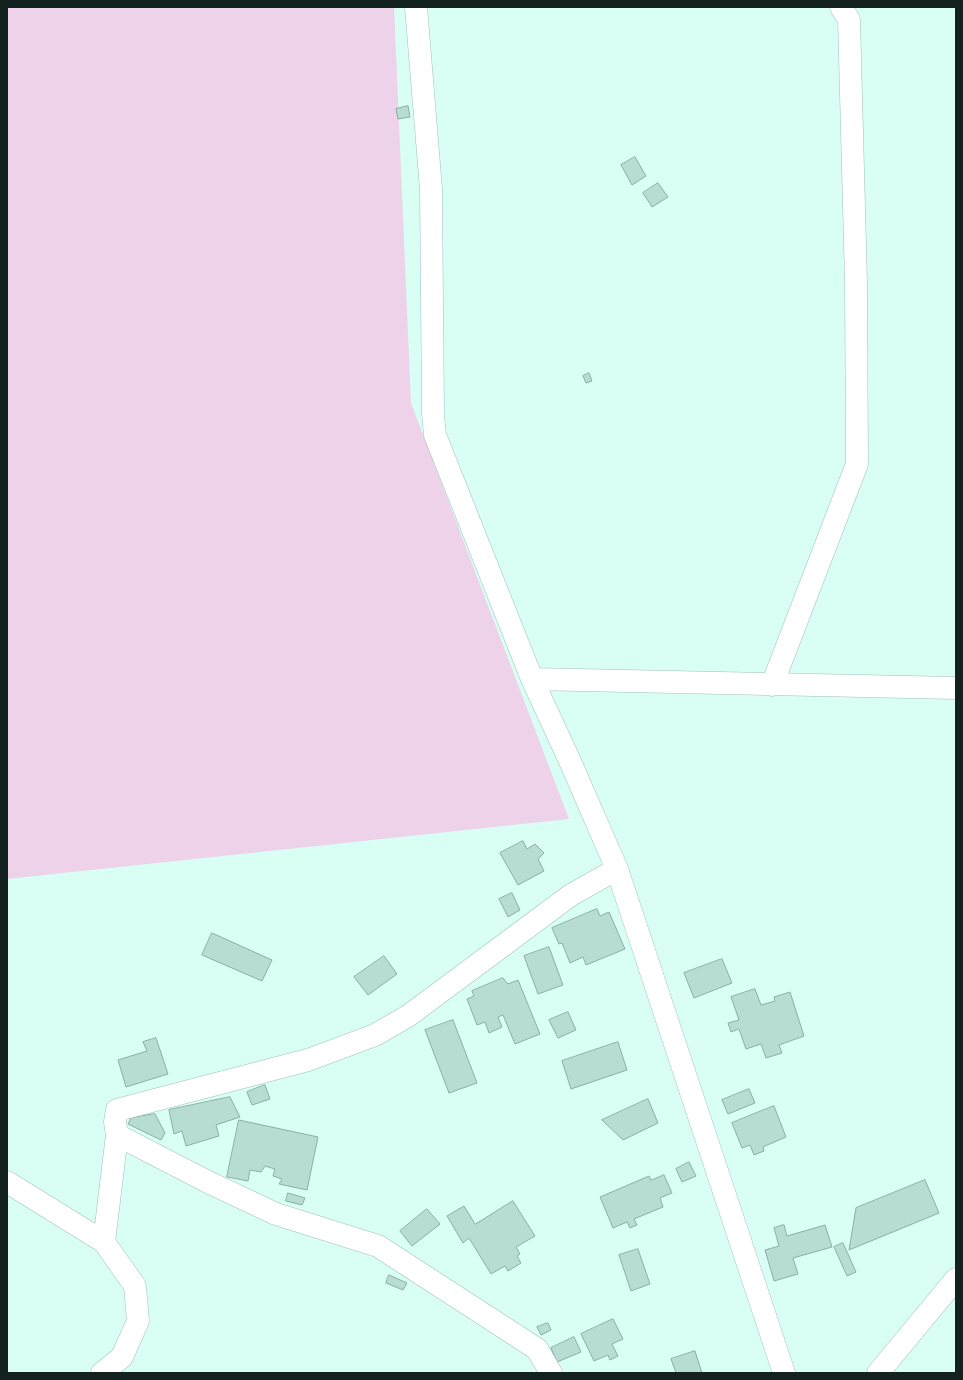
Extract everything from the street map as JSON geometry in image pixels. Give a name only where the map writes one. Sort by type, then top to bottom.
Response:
[{"type":"street","points":[[416,7],[431,189],[433,414],[435,435],[532,680],[569,759],[617,869],[784,1373]]},
{"type":"street","points":[[772,685],[857,464],[856,281],[849,20],[841,7]]},
{"type":"street","points":[[532,680],[956,688]]},
{"type":"street","points":[[104,1242],[117,1135],[115,1122],[117,1110],[308,1060],[374,1035],[408,1016],[571,895],[617,869]]},
{"type":"street","points":[[117,1135],[208,1182],[276,1214],[378,1246],[537,1349],[551,1373]]},
{"type":"street","points":[[7,1182],[104,1242],[135,1286],[138,1321],[122,1357],[102,1373]]},
{"type":"street","points":[[878,1373],[956,1279]]},
{"type":"shaded area","points":[[7,7],[394,7],[411,403],[569,819],[7,879]]},
{"type":"building","points":[[408,106],[410,117],[398,119],[396,109]]},
{"type":"building","points":[[635,157],[646,176],[632,185],[621,165]]},
{"type":"building","points":[[658,183],[668,197],[652,207],[643,193]]},
{"type":"building","points":[[589,373],[592,381],[586,383],[583,376]]},
{"type":"building","points":[[523,841],[527,849],[535,844],[544,853],[538,859],[544,871],[518,885],[500,853]]},
{"type":"building","points":[[512,893],[520,910],[508,917],[499,899]]},
{"type":"building","points":[[597,909],[600,916],[609,912],[625,949],[586,965],[583,957],[570,963],[562,943],[559,944],[552,928]]},
{"type":"building","points":[[212,933],[272,960],[262,981],[202,955]]},
{"type":"building","points":[[549,947],[563,985],[538,994],[524,956]]},
{"type":"building","points":[[384,956],[397,974],[368,995],[354,977]]},
{"type":"building","points":[[722,959],[732,983],[694,998],[684,973]]},
{"type":"building","points":[[503,978],[508,984],[518,980],[540,1034],[515,1044],[503,1015],[498,1017],[502,1027],[489,1033],[485,1022],[477,1025],[467,999],[474,996],[472,991]]},
{"type":"building","points":[[755,989],[761,1005],[775,1001],[774,997],[790,992],[804,1036],[779,1045],[782,1053],[766,1058],[761,1044],[746,1049],[739,1029],[731,1032],[728,1023],[739,1020],[731,997]]},
{"type":"building","points":[[568,1012],[576,1030],[558,1038],[549,1020]]},
{"type":"building","points":[[453,1020],[477,1083],[449,1093],[425,1030]]},
{"type":"building","points":[[156,1038],[168,1074],[126,1087],[118,1060],[147,1051],[143,1042]]},
{"type":"building","points":[[618,1042],[627,1070],[571,1089],[562,1061]]},
{"type":"building","points":[[265,1085],[270,1099],[252,1105],[247,1092]]},
{"type":"building","points":[[749,1089],[755,1103],[728,1114],[722,1100]]},
{"type":"building","points":[[230,1097],[240,1117],[216,1125],[219,1136],[186,1146],[182,1131],[174,1134],[169,1110]]},
{"type":"building","points":[[648,1099],[658,1123],[623,1140],[602,1120]]},
{"type":"building","points":[[774,1106],[786,1137],[763,1147],[764,1151],[754,1155],[750,1145],[742,1148],[732,1123]]},
{"type":"building","points":[[155,1114],[165,1133],[161,1140],[128,1124],[131,1118]]},
{"type":"building","points":[[239,1120],[318,1137],[307,1190],[279,1184],[282,1179],[273,1176],[275,1169],[265,1166],[261,1172],[250,1170],[248,1181],[227,1177]]},
{"type":"building","points":[[689,1162],[696,1176],[682,1182],[676,1169]]},
{"type":"building","points":[[664,1175],[672,1193],[660,1198],[663,1207],[634,1219],[637,1225],[630,1228],[627,1222],[613,1228],[600,1197],[649,1176],[651,1180]]},
{"type":"building","points":[[925,1180],[939,1213],[849,1250],[856,1208]]},
{"type":"building","points":[[288,1193],[305,1198],[302,1205],[286,1201]]},
{"type":"building","points":[[513,1201],[535,1236],[516,1247],[520,1254],[517,1256],[521,1263],[508,1271],[505,1266],[491,1274],[469,1238],[463,1243],[447,1216],[464,1206],[475,1224]]},
{"type":"building","points":[[427,1209],[440,1224],[412,1246],[400,1231]]},
{"type":"building","points":[[784,1225],[787,1236],[825,1225],[832,1247],[793,1258],[798,1274],[774,1281],[765,1250],[779,1246],[774,1228]]},
{"type":"building","points":[[843,1243],[856,1272],[847,1276],[834,1247]]},
{"type":"building","points":[[638,1249],[650,1284],[631,1291],[619,1255]]},
{"type":"building","points":[[389,1275],[407,1283],[403,1290],[386,1283]]},
{"type":"building","points":[[613,1319],[623,1339],[612,1344],[618,1356],[610,1360],[608,1355],[594,1361],[581,1334]]},
{"type":"building","points":[[548,1323],[551,1330],[541,1335],[537,1327]]},
{"type":"building","points":[[574,1337],[581,1352],[557,1362],[551,1348]]},
{"type":"building","points":[[695,1351],[702,1373],[676,1373],[671,1359]]}]
